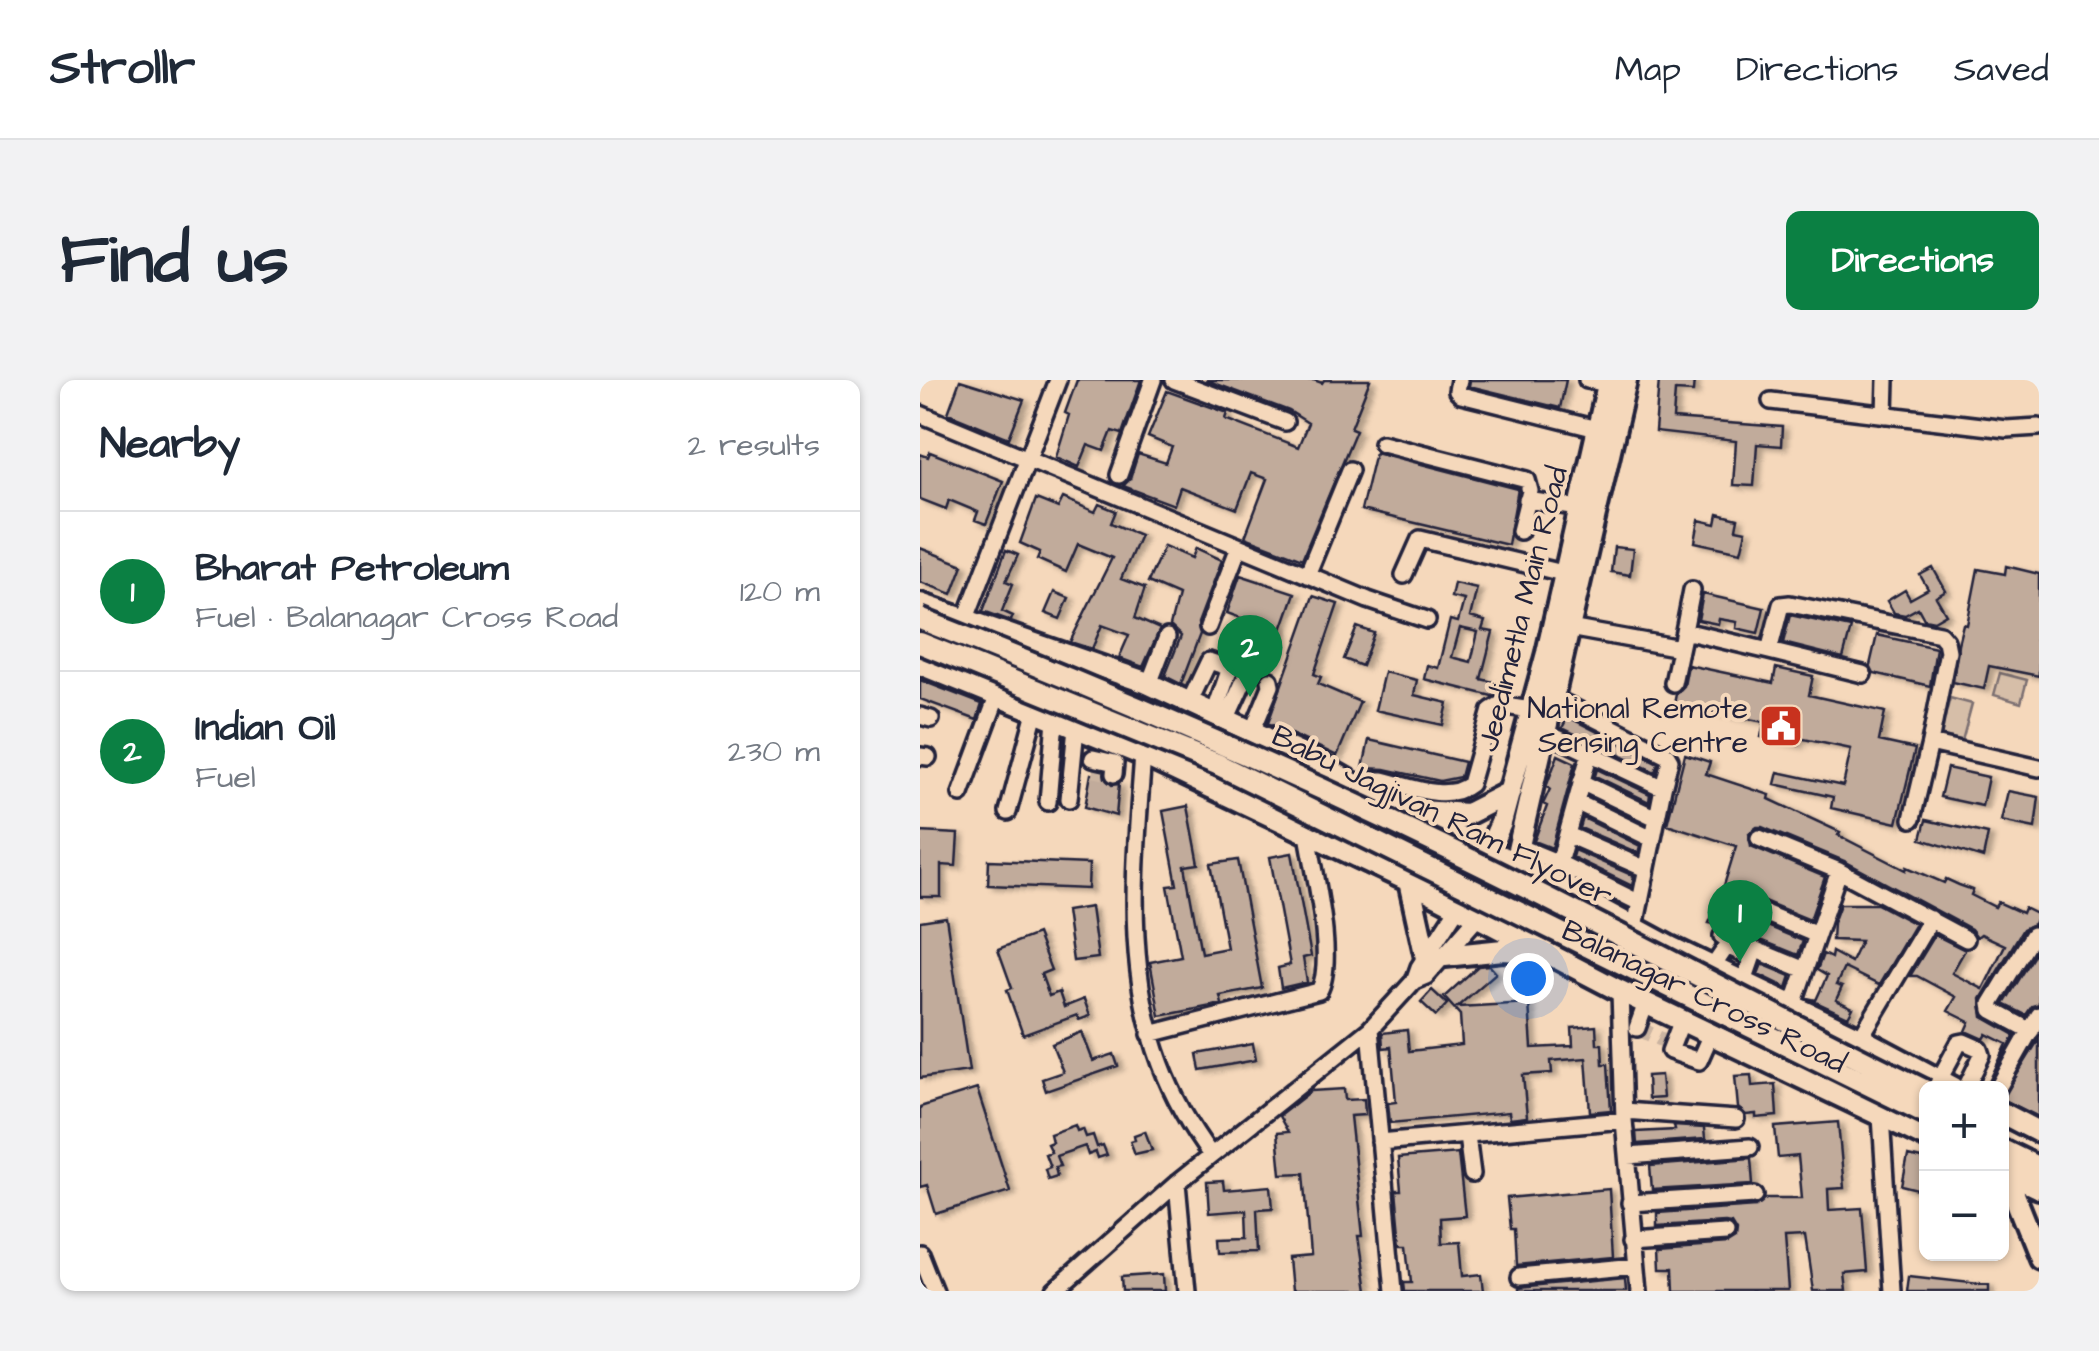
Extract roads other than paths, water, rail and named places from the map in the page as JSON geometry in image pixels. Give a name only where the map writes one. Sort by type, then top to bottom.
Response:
[{"type":"main road","name":"Jeedimetla Main Road","points":[[1489,850],[1501,823],[1548,653],[1578,508],[1611,381]]},
{"type":"main road","name":"Jeedimetla Main Road","points":[[1518,855],[1569,628],[1611,381]]},
{"type":"main road","name":"Balanagar Cross Road","points":[[920,604],[966,615],[1147,683],[1307,757],[1394,807],[1489,850],[1518,855],[1635,927],[1745,979],[1792,1008],[1860,1038],[1930,1081]]},
{"type":"main road","name":"Babu Jagjivan Ram Flyover","points":[[920,619],[1228,746],[1502,875],[1778,1019],[1926,1081]]},
{"type":"main road","name":"Babu Jagjivan Ram Flyover","points":[[920,643],[1218,764],[1919,1110]]},
{"type":"main road","name":"Balanagar Cross Road","points":[[920,664],[1076,728],[1094,755],[1143,755],[1919,1133]]},
{"type":"main road","points":[[1213,788],[1227,780],[1239,763],[1249,730]]},
{"type":"main road","points":[[1269,815],[1278,780],[1292,764],[1307,757]]},
{"type":"main road","points":[[1394,807],[1467,814],[1508,793]]},
{"type":"main road","points":[[1409,882],[1436,957],[1503,950],[1545,952]]},
{"type":"main road","points":[[2009,1117],[2038,1134]]},
{"type":"main road","points":[[2009,1128],[2038,1134]]},
{"type":"main road","points":[[2009,1153],[2039,1168]]},
{"type":"main road","points":[[2009,1174],[2039,1188]]},
{"type":"main road","points":[[2009,1185],[2039,1257]]},
{"type":"street","points":[[966,615],[1058,380]]},
{"type":"street","points":[[1119,475],[1153,380]]},
{"type":"street","points":[[1174,380],[1284,422]]},
{"type":"street","points":[[1459,380],[1457,392],[1461,395],[1597,429]]},
{"type":"street","points":[[1885,415],[1886,380]]},
{"type":"street","points":[[1771,401],[2006,429],[2039,427]]},
{"type":"street","points":[[920,414],[1239,547],[1427,620]]},
{"type":"street","points":[[1382,443],[1527,480],[1530,486],[1520,530]]},
{"type":"street","points":[[1307,574],[1350,470]]},
{"type":"street","points":[[1527,500],[1578,508]]},
{"type":"street","points":[[1404,575],[1420,539],[1563,573]]},
{"type":"street","points":[[1208,626],[1239,547]]},
{"type":"street","points":[[1673,683],[1692,590]]},
{"type":"street","points":[[1769,651],[1781,605],[1790,604],[1940,634],[1946,641],[1948,651],[1912,819]]},
{"type":"street","points":[[1569,628],[1680,648]]},
{"type":"street","points":[[1684,631],[1863,674]]},
{"type":"street","points":[[1147,683],[1168,636]]},
{"type":"street","points":[[1189,703],[1209,662],[1230,668],[1220,717]]},
{"type":"street","points":[[1220,717],[1248,674],[1254,672]]},
{"type":"street","points":[[1249,730],[1271,686],[1270,680]]},
{"type":"street","points":[[960,794],[997,697]]},
{"type":"street","points":[[1552,697],[1670,760],[1635,927]]},
{"type":"street","points":[[1364,790],[1376,780],[1443,793],[1465,789],[1470,784],[1492,710],[1499,705],[1531,710]]},
{"type":"street","points":[[1045,716],[1048,802]]},
{"type":"street","points":[[1008,812],[1045,716]]},
{"type":"street","points":[[1069,800],[1076,728]]},
{"type":"street","points":[[1545,732],[1663,788]]},
{"type":"street","points":[[1930,743],[2039,768]]},
{"type":"street","points":[[1559,863],[1590,752]]},
{"type":"street","points":[[1094,755],[1115,763],[1114,774]]},
{"type":"street","points":[[1143,755],[1133,884],[1138,968],[1150,1034],[1171,1094],[1211,1154]]},
{"type":"street","points":[[1581,782],[1656,818]]},
{"type":"street","points":[[1578,803],[1652,839]]},
{"type":"street","points":[[1150,1034],[1320,991],[1326,978],[1327,957],[1308,834]]},
{"type":"street","points":[[1568,835],[1646,869]]},
{"type":"street","points":[[1759,838],[1839,871],[1966,939]]},
{"type":"street","points":[[1518,855],[1559,863],[1640,903]]},
{"type":"street","points":[[1792,1008],[1839,871]]},
{"type":"street","points":[[1731,900],[1817,935]]},
{"type":"street","points":[[1055,1291],[1211,1154],[1370,1029],[1436,957],[1467,912]]},
{"type":"street","points":[[1826,1090],[1931,919]]},
{"type":"street","points":[[2031,1030],[1992,1010],[1991,1004],[2033,934]]},
{"type":"street","points":[[1722,936],[1805,970]]},
{"type":"street","points":[[1620,990],[1624,1115],[1639,1291]]},
{"type":"street","points":[[1636,1028],[1646,1003]]},
{"type":"street","points":[[2002,1081],[2039,1015]]},
{"type":"street","points":[[1680,1019],[1670,1051],[1699,1061],[1712,1034]]},
{"type":"street","points":[[1667,1042],[1680,1019]]},
{"type":"street","points":[[1370,1029],[1394,1291]]},
{"type":"street","points":[[1943,1081],[1959,1043],[1964,1042],[1982,1055],[1969,1081]]},
{"type":"street","points":[[1380,1142],[1624,1115],[1736,1119]]},
{"type":"street","points":[[1882,1116],[1892,1291]]},
{"type":"street","points":[[1468,1135],[1472,1174]]},
{"type":"street","points":[[1628,1156],[1750,1148]]},
{"type":"street","points":[[1177,1183],[1187,1291]]},
{"type":"street","points":[[1630,1203],[1755,1195]]},
{"type":"street","points":[[1633,1239],[1724,1233]]},
{"type":"street","points":[[920,1253],[936,1291]]},
{"type":"street","points":[[1519,1277],[1636,1266]]},
{"type":"tunnel","points":[[1094,770],[1114,774]]},
{"type":"tunnel","points":[[1637,1028],[1667,1042]]},
{"type":"place","name":"Indian Oil","points":[[1250,697]]},
{"type":"place","name":"National Remote Sensing Centre","points":[[1781,726]]},
{"type":"place","name":"Bharat Petroleum","points":[[1740,962]]}]
